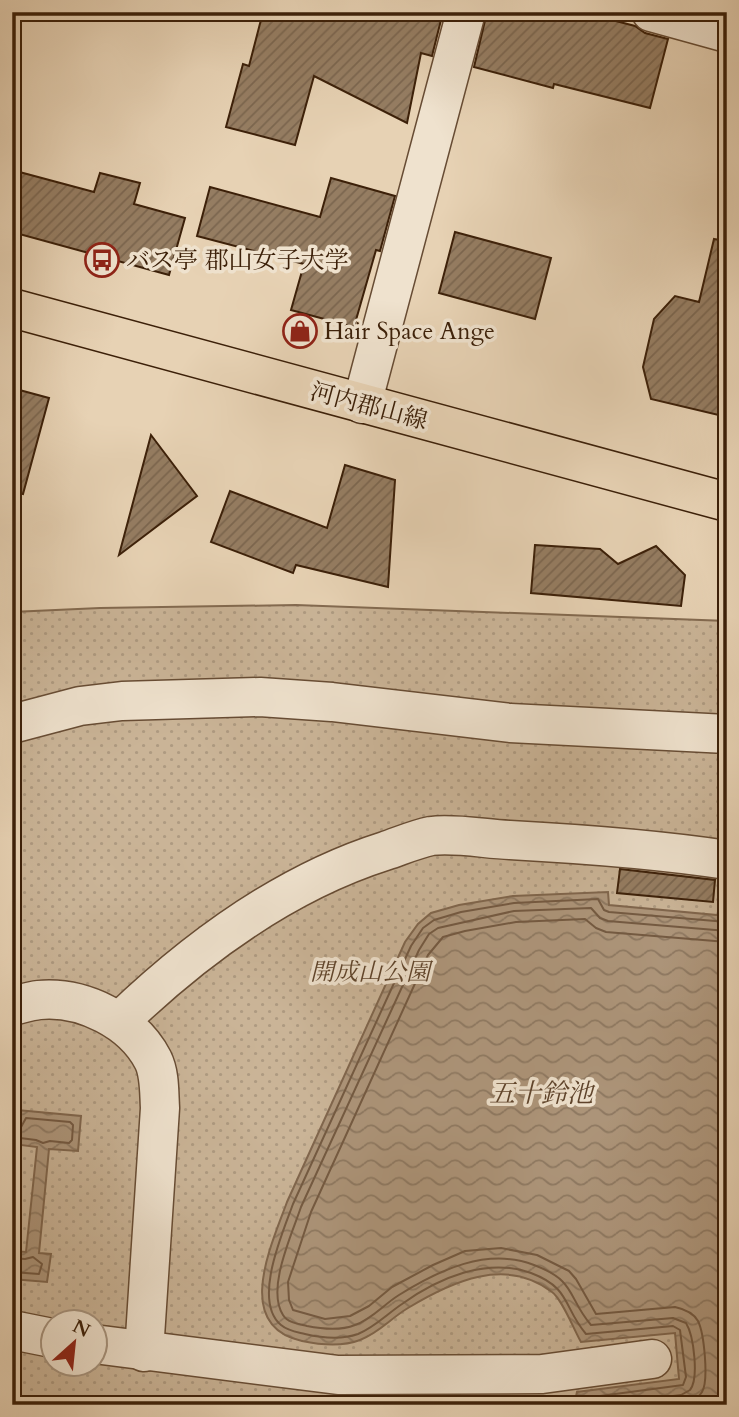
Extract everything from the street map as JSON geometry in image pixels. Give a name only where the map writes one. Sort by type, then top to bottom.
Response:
[{"type":"main road","name":"河内郡山線","points":[[12,308],[727,502]]},
{"type":"street","points":[[362,404],[466,12]]},
{"type":"street","points":[[651,12],[727,33]]},
{"type":"street","points":[[12,724],[80,706],[108,702],[260,697],[332,702],[510,723],[727,734]]},
{"type":"street","points":[[120,1021],[196,954],[279,898],[313,878],[430,836],[589,844],[677,852],[727,860]]},
{"type":"street","points":[[12,1006],[41,1000],[72,1003],[99,1011],[120,1021],[140,1041],[153,1061],[158,1077],[159,1135],[145,1352]]},
{"type":"street","points":[[12,1330],[38,1335]]},
{"type":"street","points":[[108,1346],[338,1375],[534,1389],[652,1359]]},
{"type":"green space","name":"開成山公園","points":[[296,605],[727,621],[727,1405],[12,1405],[12,612]]},
{"type":"water","name":"五十鈴池","points":[[608,892],[609,905],[727,916],[727,1405],[574,1405],[577,1392],[679,1379],[675,1333],[581,1342],[556,1296],[534,1281],[516,1276],[498,1274],[479,1277],[442,1289],[402,1312],[367,1337],[353,1342],[317,1344],[281,1333],[268,1319],[263,1302],[263,1282],[273,1240],[287,1202],[405,942],[418,924],[431,913],[459,905],[513,896]]},
{"type":"water","points":[[17,1110],[81,1116],[78,1151],[49,1149],[39,1253],[51,1254],[47,1282],[12,1279],[13,1251],[26,1252],[37,1147],[13,1144]]},
{"type":"building","points":[[263,12],[443,12],[432,56],[421,53],[407,123],[314,76],[295,145],[226,127],[243,64],[249,66]]},
{"type":"building","points":[[487,12],[554,12],[584,20],[585,13],[635,26],[645,33],[668,39],[650,108],[554,84],[553,88],[474,67]]},
{"type":"building","points":[[12,170],[94,192],[100,173],[140,183],[134,204],[185,218],[169,275],[12,232]]},
{"type":"building","points":[[331,178],[395,196],[380,251],[376,250],[354,327],[291,310],[304,264],[197,236],[210,187],[320,217]]},
{"type":"building","points":[[455,232],[551,258],[535,319],[439,293]]},
{"type":"building","points":[[714,239],[727,241],[727,417],[651,399],[643,367],[654,319],[675,296],[699,302]]},
{"type":"building","points":[[12,388],[49,398],[23,494],[12,492]]},
{"type":"building","points":[[151,435],[197,496],[119,555]]},
{"type":"building","points":[[345,465],[395,480],[388,587],[296,565],[293,573],[211,542],[230,491],[327,528]]},
{"type":"building","points":[[535,545],[600,549],[618,564],[656,546],[685,575],[681,606],[531,593]]},
{"type":"building","points":[[620,869],[715,880],[713,902],[617,893]]},
{"type":"place","name":"バス亭 郡山女子大学","points":[[102,260]]},
{"type":"place","name":"Hair Space Ange","points":[[300,331]]}]
